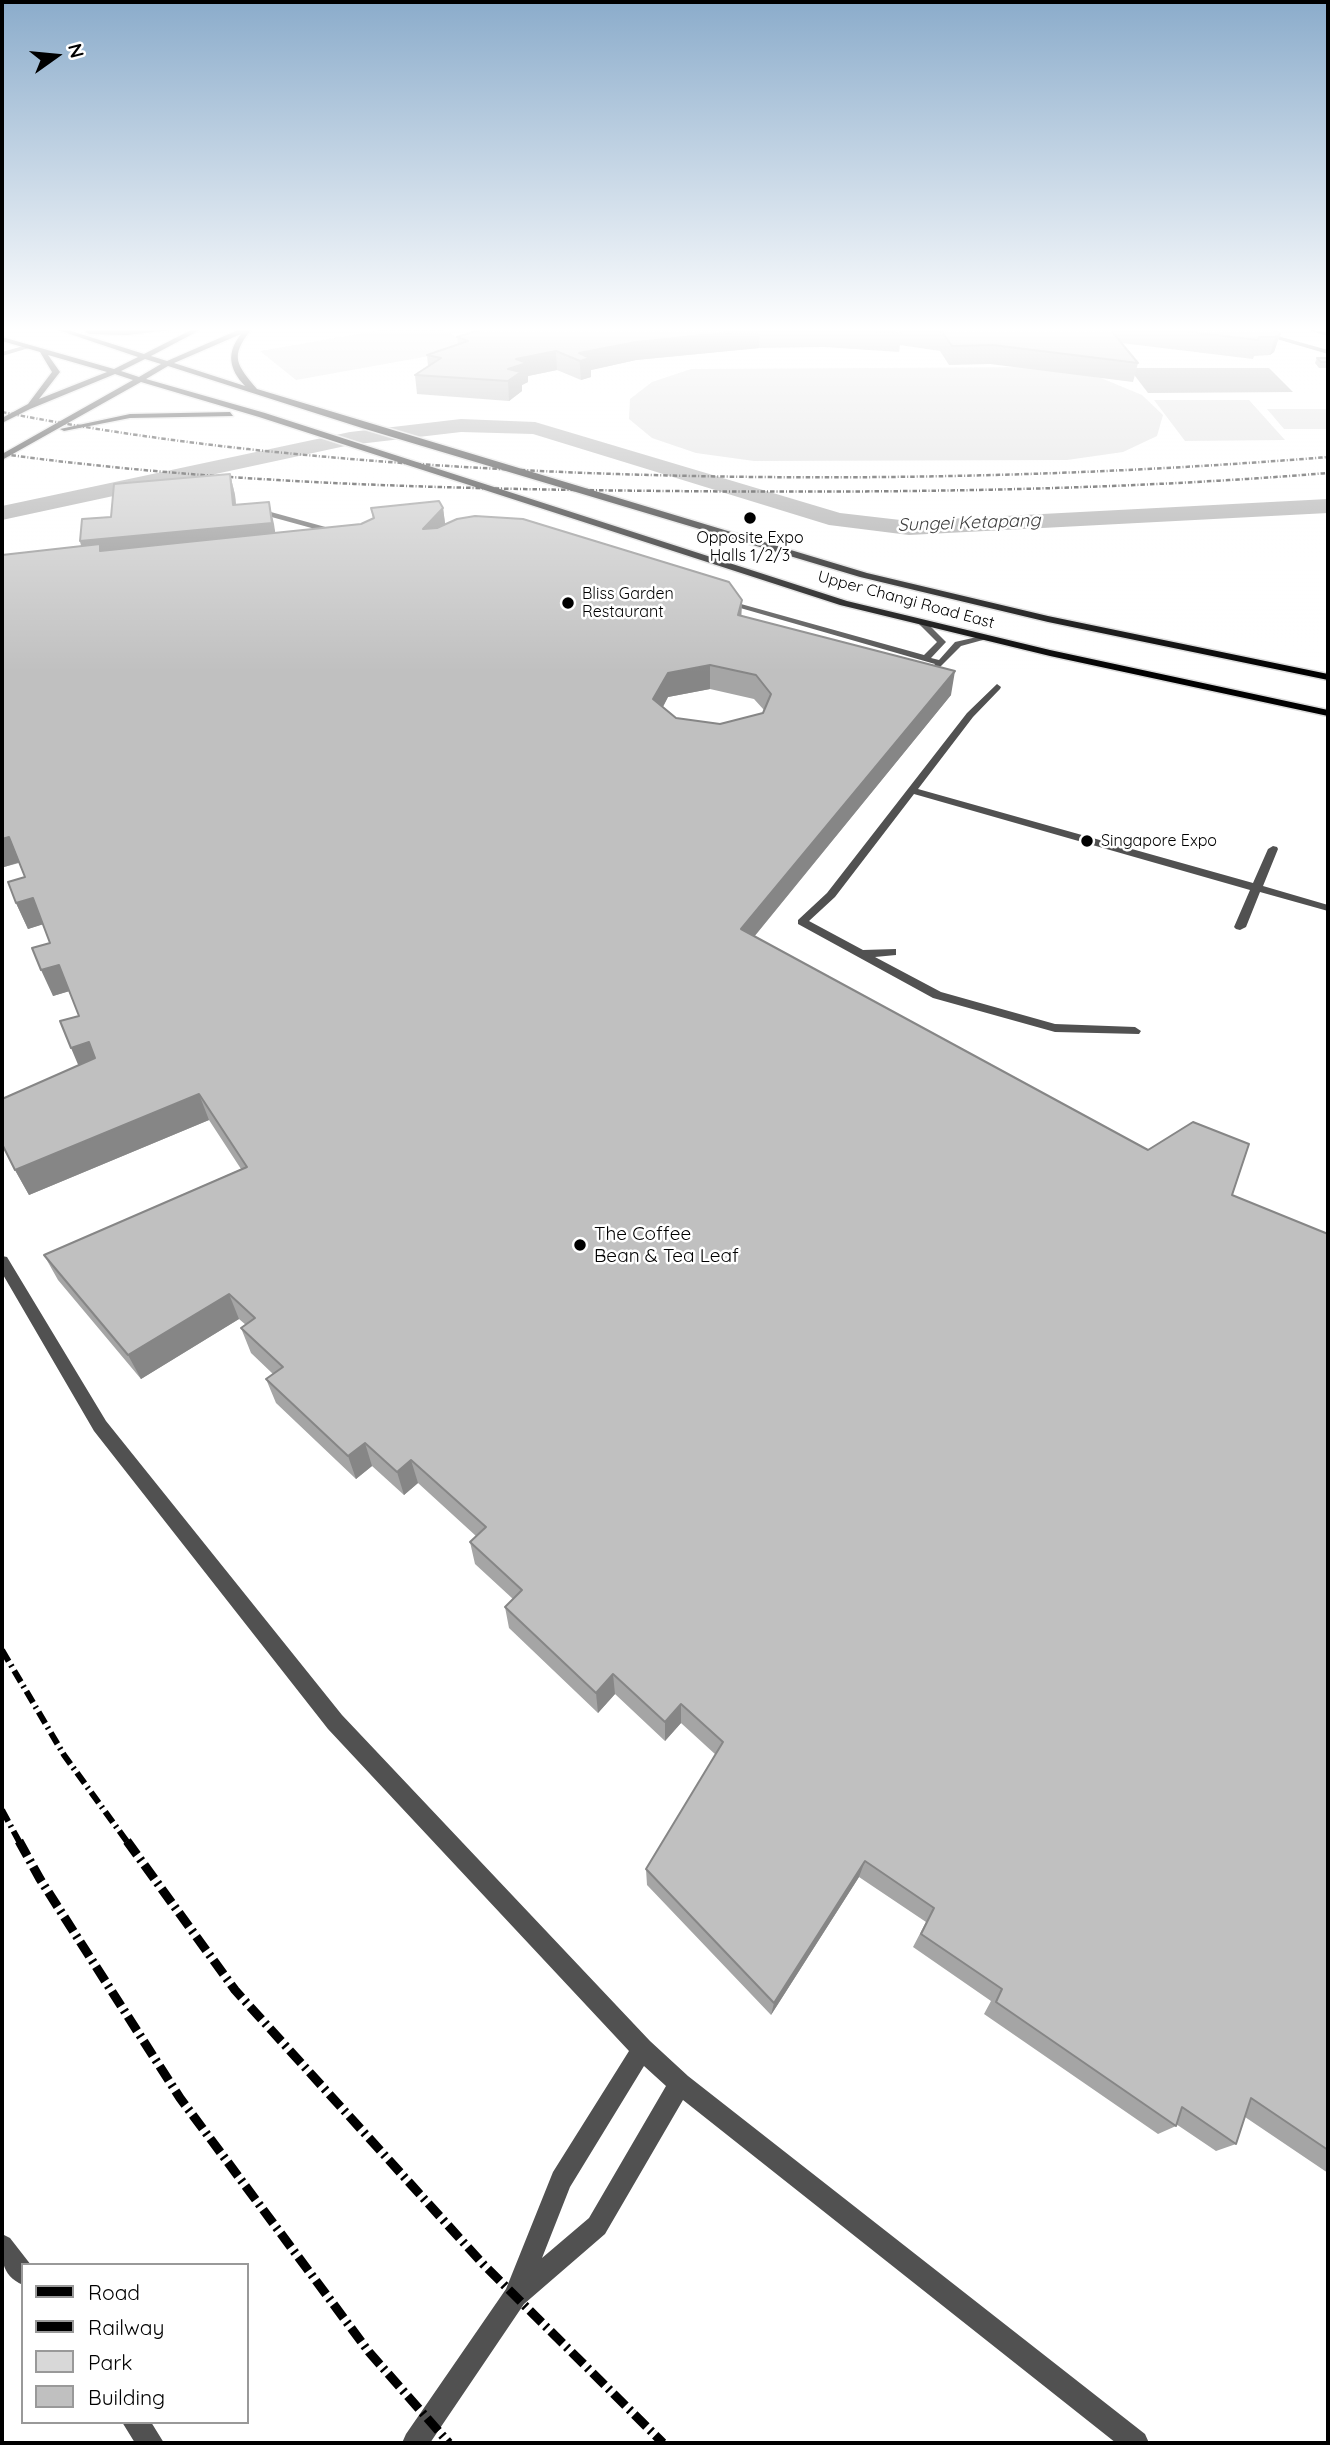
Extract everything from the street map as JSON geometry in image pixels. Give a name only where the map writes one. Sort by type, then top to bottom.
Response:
[{"type":"main road","points":[[2,457],[23,444]]},
{"type":"main road","name":"Upper Changi Road East","points":[[351,444],[844,603],[986,638],[1328,713]]},
{"type":"main road","name":"Upper Changi Road East","points":[[429,444],[864,575],[1048,620],[1328,677]]},
{"type":"street","points":[[260,511],[346,538],[331,542]]},
{"type":"street","points":[[722,600],[940,663]]},
{"type":"street","points":[[777,627],[784,619]]},
{"type":"street","points":[[921,622],[943,642],[925,659]]},
{"type":"street","points":[[927,679],[958,644],[986,638]]},
{"type":"street","points":[[996,687],[970,715],[831,895],[802,922],[937,995],[1055,1028],[1135,1031]]},
{"type":"street","points":[[913,791],[1328,908]]},
{"type":"street","points":[[1240,927],[1273,849]]},
{"type":"street","points":[[861,954],[892,952]]},
{"type":"street","points":[[2,1261],[100,1426],[335,1722],[642,2049],[680,2084],[1136,2443]]},
{"type":"street","points":[[415,2443],[515,2297],[561,2180],[642,2049]]},
{"type":"street","points":[[515,2297],[597,2226],[680,2084]]},
{"type":"street","points":[[2,2246],[21,2270]]},
{"type":"street","points":[[137,2424],[151,2443]]},
{"type":"green space","points":[[670,444],[1140,444],[1123,452],[1067,460],[754,461],[696,453]]},
{"type":"building","points":[[230,474],[233,505],[269,502],[272,523],[80,541],[82,519],[111,517],[114,484]]},
{"type":"building","points":[[439,501],[443,508],[423,529],[437,528],[457,519],[475,516],[523,519],[729,582],[742,600],[738,615],[955,671],[741,929],[1148,1150],[1193,1122],[1249,1144],[1232,1195],[1328,1234],[1328,2150],[1251,2098],[1236,2144],[1182,2107],[1176,2126],[996,2002],[1002,1989],[921,1934],[934,1908],[865,1861],[774,2003],[646,1869],[723,1742],[681,1704],[665,1722],[613,1674],[596,1693],[505,1607],[522,1590],[470,1542],[486,1527],[411,1460],[397,1472],[365,1443],[348,1456],[266,1379],[283,1367],[241,1328],[255,1318],[229,1294],[128,1355],[44,1255],[247,1167],[199,1094],[15,1170],[2,1144],[2,1099],[95,1058],[89,1042],[71,1048],[60,1021],[79,1016],[59,965],[41,970],[32,948],[50,943],[33,898],[16,903],[8,882],[25,877],[9,837],[2,839],[2,555],[100,544],[100,551],[361,524],[374,518],[371,508]],"holes":[[[710,665],[756,675],[771,694],[763,713],[720,724],[676,718],[653,699],[668,673]]]},
{"type":"waterway","name":"Sungei Ketapang","points":[[2,513],[320,444]]},
{"type":"waterway","name":"Sungei Ketapang","points":[[588,444],[838,520],[909,528],[1328,506]]},
{"type":"railway","points":[[206,444],[293,454],[440,465],[680,476],[958,476],[1143,469],[1328,457]]},
{"type":"railway","points":[[2,454],[251,478],[584,490],[998,490],[1163,484],[1328,473]]},
{"type":"railway","points":[[2,1650],[64,1755],[128,1843]]},
{"type":"railway","points":[[2,1810],[20,1843]]},
{"type":"railway","points":[[19,1841],[40,1879],[180,2098],[369,2352],[449,2443]]},
{"type":"railway","points":[[127,1841],[235,1990],[483,2264],[663,2443]]},
{"type":"place","name":"Opposite Expo Halls 1/2/3","points":[[750,518]]},
{"type":"place","name":"Bliss Garden Restaurant","points":[[568,603]]},
{"type":"place","name":"Singapore Expo","points":[[1087,841]]},
{"type":"place","name":"The Coffee Bean & Tea Leaf","points":[[580,1245]]}]
